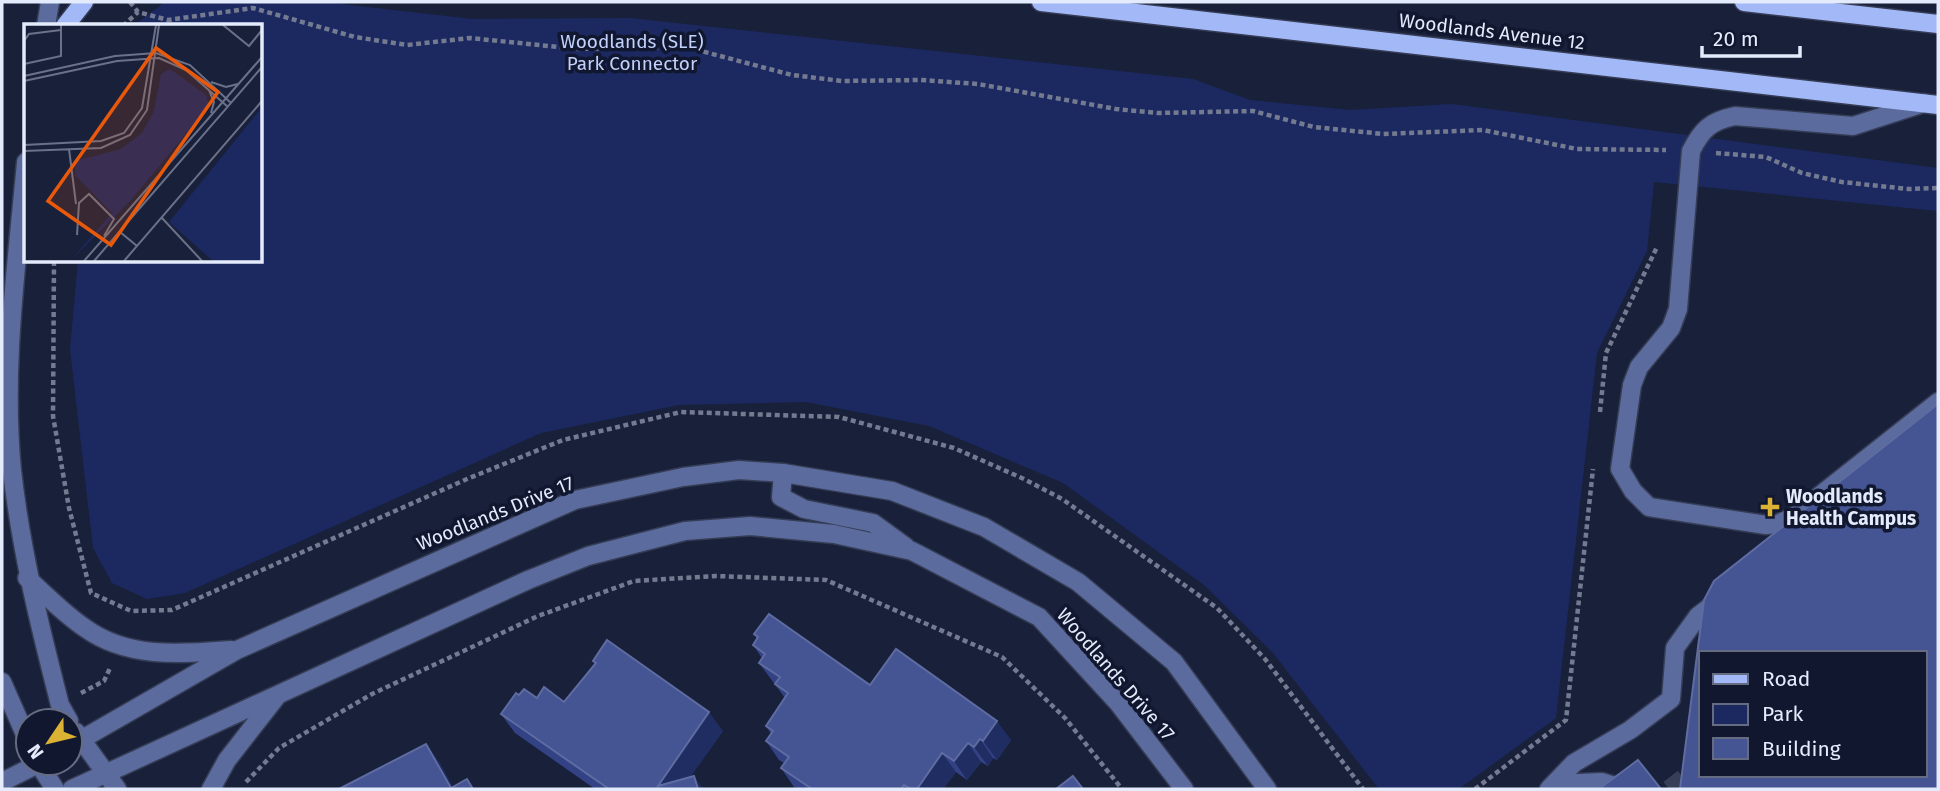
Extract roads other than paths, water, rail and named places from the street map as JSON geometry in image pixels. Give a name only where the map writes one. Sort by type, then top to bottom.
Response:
[{"type":"main road","points":[[67,24],[84,2]]},
{"type":"main road","name":"Woodlands Avenue 12","points":[[1041,2],[1931,104]]},
{"type":"main road","points":[[1744,2],[1773,3],[1938,24]]},
{"type":"street","points":[[46,24],[50,2]]},
{"type":"street","points":[[1931,104],[1853,126],[1735,116],[1717,119],[1702,130],[1691,151],[1678,309],[1671,328],[1639,367],[1632,385],[1620,469],[1633,491],[1649,507],[1766,525],[1778,524],[1794,516],[1938,402]]},
{"type":"street","points":[[24,183],[13,299],[9,407],[12,469],[27,578],[61,707]]},
{"type":"street","name":"Woodlands Drive 17","points":[[84,738],[237,650],[575,500],[683,477],[739,470],[783,472],[892,491],[984,527],[1079,582],[1174,662],[1267,789]]},
{"type":"street","points":[[783,472],[781,497],[804,509],[873,523],[912,551]]},
{"type":"street","name":"Woodlands Drive 17","points":[[72,789],[528,580],[589,556],[684,531],[750,526],[834,534],[912,551],[1040,617],[1119,704],[1184,789]]},
{"type":"street","points":[[27,578],[85,629],[119,646],[171,655],[237,650]]},
{"type":"street","points":[[1552,787],[1573,763],[1630,730],[1671,699],[1675,649],[1698,616],[1731,590]]},
{"type":"street","points":[[2,682],[14,709]]},
{"type":"street","points":[[211,789],[227,760],[279,693]]},
{"type":"street","points":[[84,752],[117,789]]},
{"type":"street","points":[[1255,774],[1279,789]]},
{"type":"street","points":[[1552,787],[1602,782],[1624,789]]},
{"type":"tunnel","points":[[1669,789],[1699,766]]},
{"type":"place","name":"Woodlands Health Campus","points":[[1770,507]]},
{"type":"park label","name":"Woodlands (SLE) Park Connector","points":[[632,52]]}]
